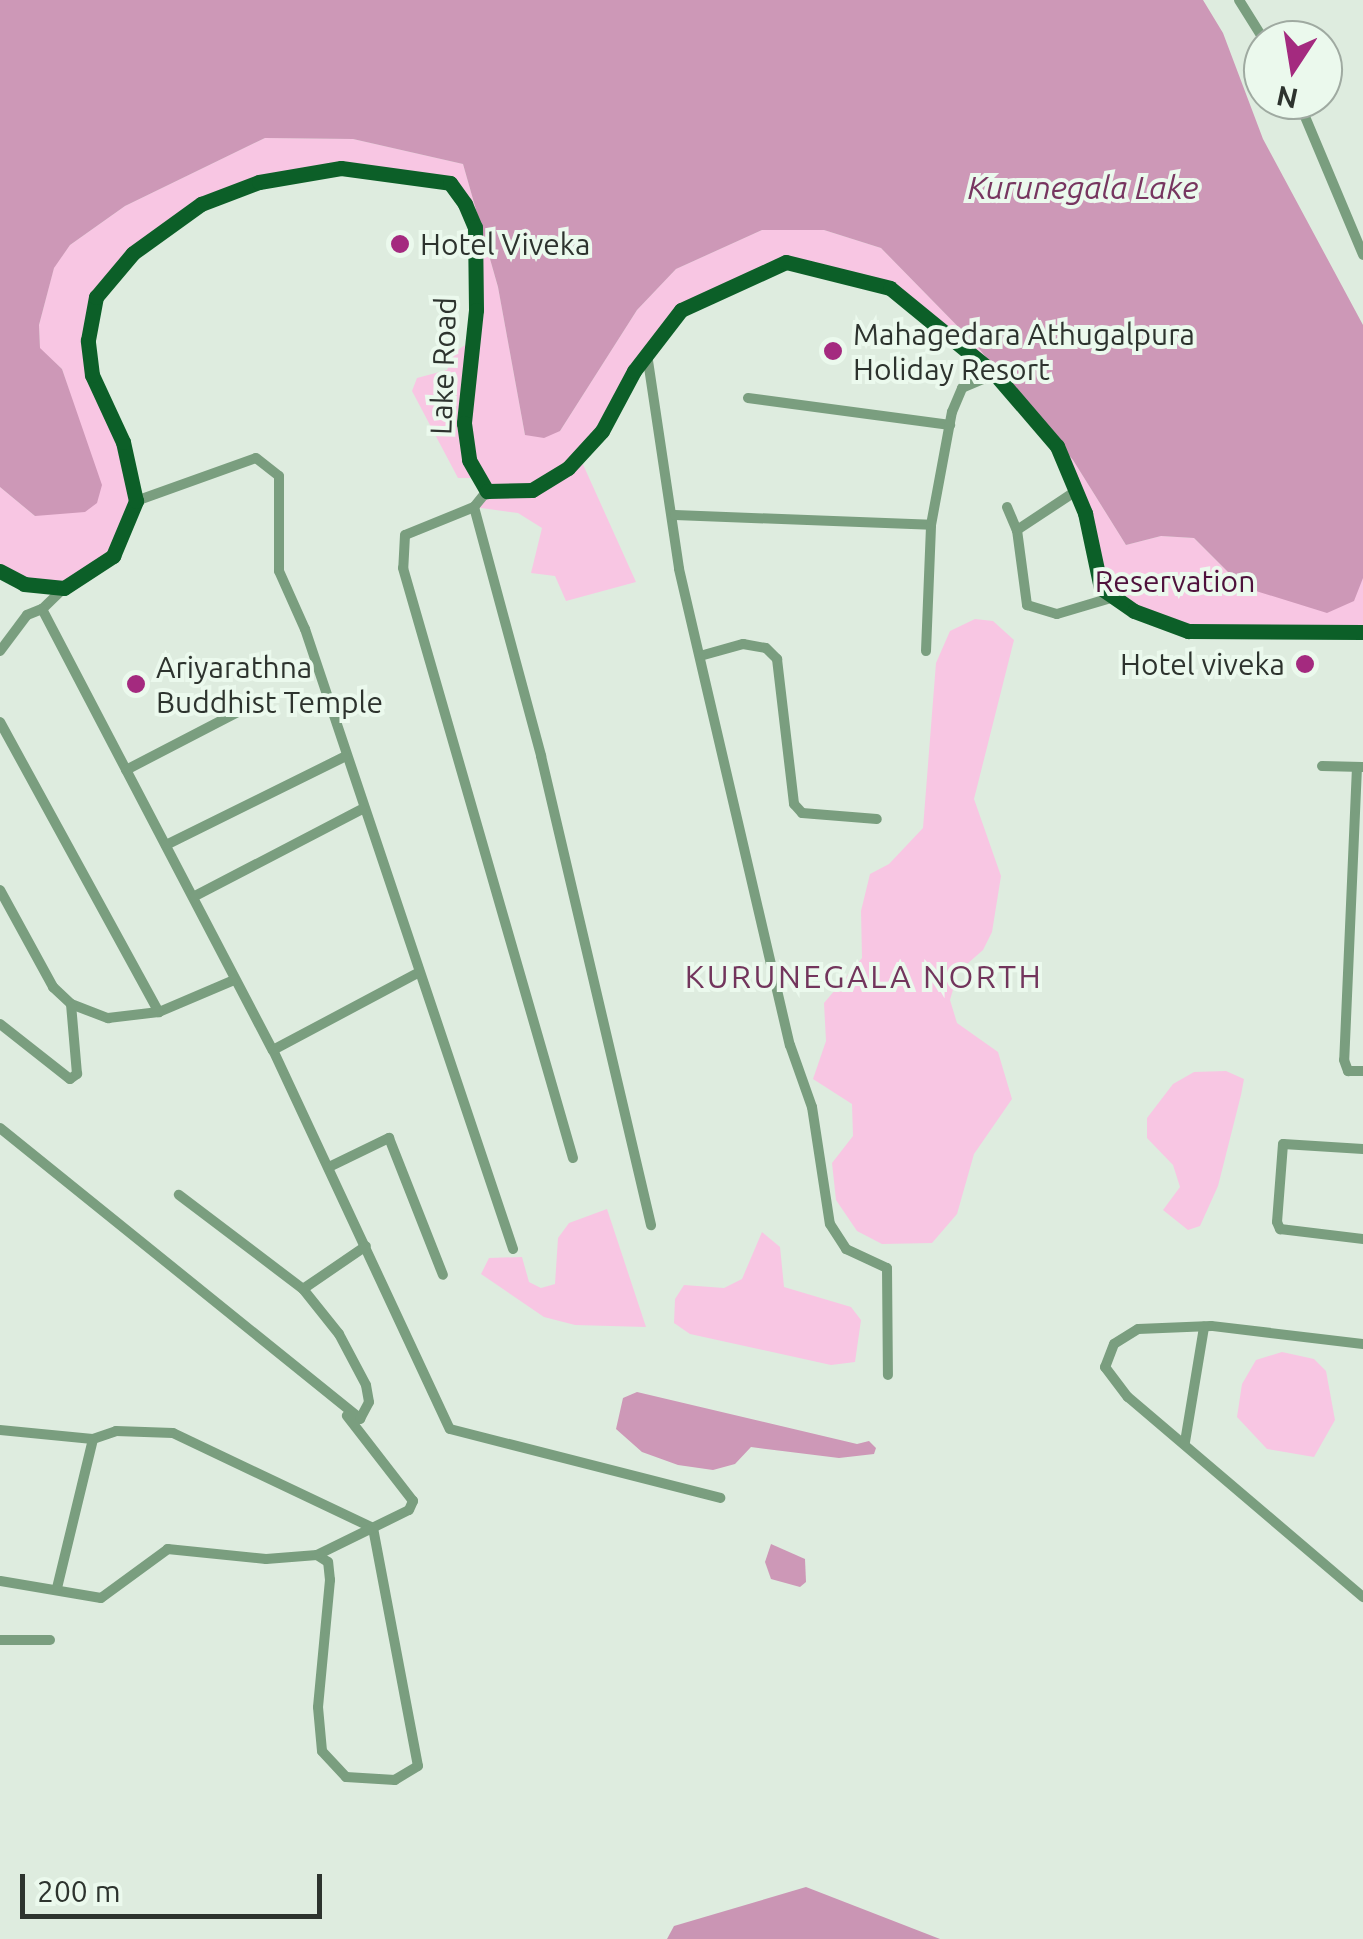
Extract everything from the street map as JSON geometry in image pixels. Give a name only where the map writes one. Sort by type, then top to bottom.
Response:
[{"type":"main road","name":"Lake Road","points":[[136,501],[124,442],[92,375],[88,340],[96,297],[133,253],[201,204],[259,182],[341,168],[450,182],[465,204],[475,227],[476,310],[464,423],[469,460],[487,491]]},
{"type":"main road","points":[[487,491],[532,490],[568,468],[602,430],[647,354],[681,310],[786,262],[890,288],[994,374],[1057,446],[1076,492],[1101,588],[1114,598],[1188,630],[1363,632]]},
{"type":"main road","points":[[0,571],[24,584],[64,588],[114,556],[136,501]]},
{"type":"street","points":[[1307,120],[1362,248]]},
{"type":"street","points":[[647,354],[675,515],[679,569],[790,1045],[812,1107],[830,1224],[846,1249],[886,1268],[888,1376]]},
{"type":"street","points":[[926,651],[931,525],[950,425],[962,388],[994,374]]},
{"type":"street","points":[[748,398],[950,425]]},
{"type":"street","points":[[136,501],[256,458],[268,463],[278,476],[279,570],[305,629],[416,974],[513,1249]]},
{"type":"street","points":[[487,491],[474,507],[404,535],[403,568],[573,1158]]},
{"type":"street","points":[[1017,530],[1076,492]]},
{"type":"street","points":[[474,507],[541,756],[651,1225]]},
{"type":"street","points":[[1007,507],[1017,530],[1026,604],[1057,614],[1114,598]]},
{"type":"street","points":[[675,515],[931,525]]},
{"type":"street","points":[[0,651],[27,615],[42,608],[64,588]]},
{"type":"street","points":[[42,608],[273,1050],[453,1432],[720,1498]]},
{"type":"street","points":[[700,656],[743,644],[766,648],[776,658],[794,804],[802,812],[877,820]]},
{"type":"street","points":[[126,770],[255,703]]},
{"type":"street","points":[[0,722],[159,1012]]},
{"type":"street","points":[[166,845],[344,757]]},
{"type":"street","points":[[1322,766],[1360,767],[1344,1060],[1348,1071],[1363,1071]]},
{"type":"street","points":[[195,896],[362,809]]},
{"type":"street","points":[[0,890],[53,988],[71,1004],[108,1018],[159,1012],[234,980]]},
{"type":"street","points":[[273,1050],[416,974]]},
{"type":"street","points":[[0,1024],[70,1079],[77,1074],[71,1004]]},
{"type":"street","points":[[0,1128],[342,1410],[413,1501],[372,1528],[317,1554],[266,1559],[168,1549],[101,1598],[0,1582]]},
{"type":"street","points":[[329,1168],[388,1138],[443,1275]]},
{"type":"street","points":[[1363,1149],[1283,1144],[1277,1222],[1280,1229],[1363,1239]]},
{"type":"street","points":[[179,1195],[303,1289],[338,1334],[366,1385],[366,1414],[360,1419],[342,1410]]},
{"type":"street","points":[[303,1289],[366,1246]]},
{"type":"street","points":[[1185,1442],[1204,1327]]},
{"type":"street","points":[[1363,1344],[1204,1327],[1138,1329],[1114,1344],[1105,1367],[1128,1397],[1363,1597]]},
{"type":"street","points":[[0,1430],[93,1439],[156,1430],[191,1439],[372,1528]]},
{"type":"street","points":[[57,1588],[93,1439]]},
{"type":"street","points":[[317,1554],[328,1562],[330,1580],[318,1708],[322,1750],[346,1777],[395,1780],[414,1774],[418,1766],[372,1528]]},
{"type":"street","points":[[0,1640],[50,1640]]},
{"type":"green space","name":"Reservation","points":[[265,138],[353,139],[463,164],[498,287],[525,435],[560,431],[637,310],[676,269],[762,230],[824,230],[881,248],[975,344],[1073,460],[1126,545],[1161,536],[1194,538],[1243,587],[1363,578],[1363,632],[1188,631],[1101,588],[1057,446],[1007,386],[890,288],[786,262],[681,310],[581,460],[636,582],[566,601],[555,576],[531,573],[542,528],[518,513],[474,507],[486,490],[477,478],[458,478],[412,391],[417,378],[447,370],[456,351],[473,340],[475,227],[450,183],[341,168],[201,204],[133,253],[96,297],[89,340],[136,501],[113,556],[64,588],[0,571],[0,487],[35,516],[75,409],[62,369],[40,349],[39,325],[54,267],[70,245],[125,206]]},
{"type":"green space","points":[[975,619],[993,621],[1014,640],[974,799],[1001,876],[992,932],[983,950],[958,972],[950,1000],[957,1023],[998,1052],[1012,1099],[974,1154],[957,1214],[932,1243],[882,1244],[857,1231],[836,1200],[832,1163],[853,1136],[852,1104],[813,1079],[826,1041],[824,1003],[862,958],[861,911],[870,874],[889,864],[923,828],[936,663],[950,631]]},
{"type":"green space","points":[[1226,1071],[1244,1079],[1241,1095],[1218,1186],[1200,1226],[1188,1230],[1163,1210],[1180,1187],[1173,1165],[1147,1138],[1147,1118],[1173,1084],[1194,1072]]},
{"type":"green space","points":[[607,1209],[646,1327],[575,1325],[544,1317],[481,1274],[489,1258],[522,1257],[529,1282],[541,1288],[555,1284],[558,1238],[569,1223]]},
{"type":"green space","points":[[762,1232],[780,1247],[784,1287],[851,1307],[861,1320],[855,1362],[831,1365],[690,1334],[674,1323],[675,1299],[684,1285],[724,1288],[742,1279]]},
{"type":"green space","points":[[1282,1352],[1314,1359],[1326,1371],[1335,1420],[1314,1457],[1267,1449],[1237,1417],[1242,1384],[1256,1360]]},
{"type":"shaded area","points":[[806,1887],[940,1939],[667,1939],[674,1926]]},
{"type":"water","name":"Kurunegala Lake","points":[[0,0],[1203,0],[1223,33],[1243,86],[1243,120],[1256,120],[1363,325],[1363,578],[1354,601],[1327,613],[1243,587],[1194,538],[1161,536],[1126,545],[1073,460],[975,344],[881,248],[824,230],[762,230],[676,269],[637,310],[560,431],[544,438],[525,435],[498,287],[463,164],[353,139],[265,138],[125,206],[70,245],[54,268],[39,325],[40,348],[62,369],[102,485],[97,503],[85,512],[35,516],[0,487]]},
{"type":"water","points":[[637,1392],[857,1444],[869,1441],[876,1448],[874,1454],[839,1458],[751,1447],[735,1464],[713,1470],[678,1465],[642,1452],[616,1429],[623,1398]]},
{"type":"water","points":[[771,1544],[805,1559],[806,1582],[800,1587],[771,1579],[765,1562]]},
{"type":"place","name":"Hotel Viveka","points":[[400,244]]},
{"type":"place","name":"Mahagedara Athugalpura Holiday Resort","points":[[833,351]]},
{"type":"place","name":"Hotel viveka","points":[[1305,664]]},
{"type":"place","name":"Ariyarathna Buddhist Temple","points":[[136,684]]},
{"type":"district","name":"KURUNEGALA NORTH","points":[[864,976]]}]
